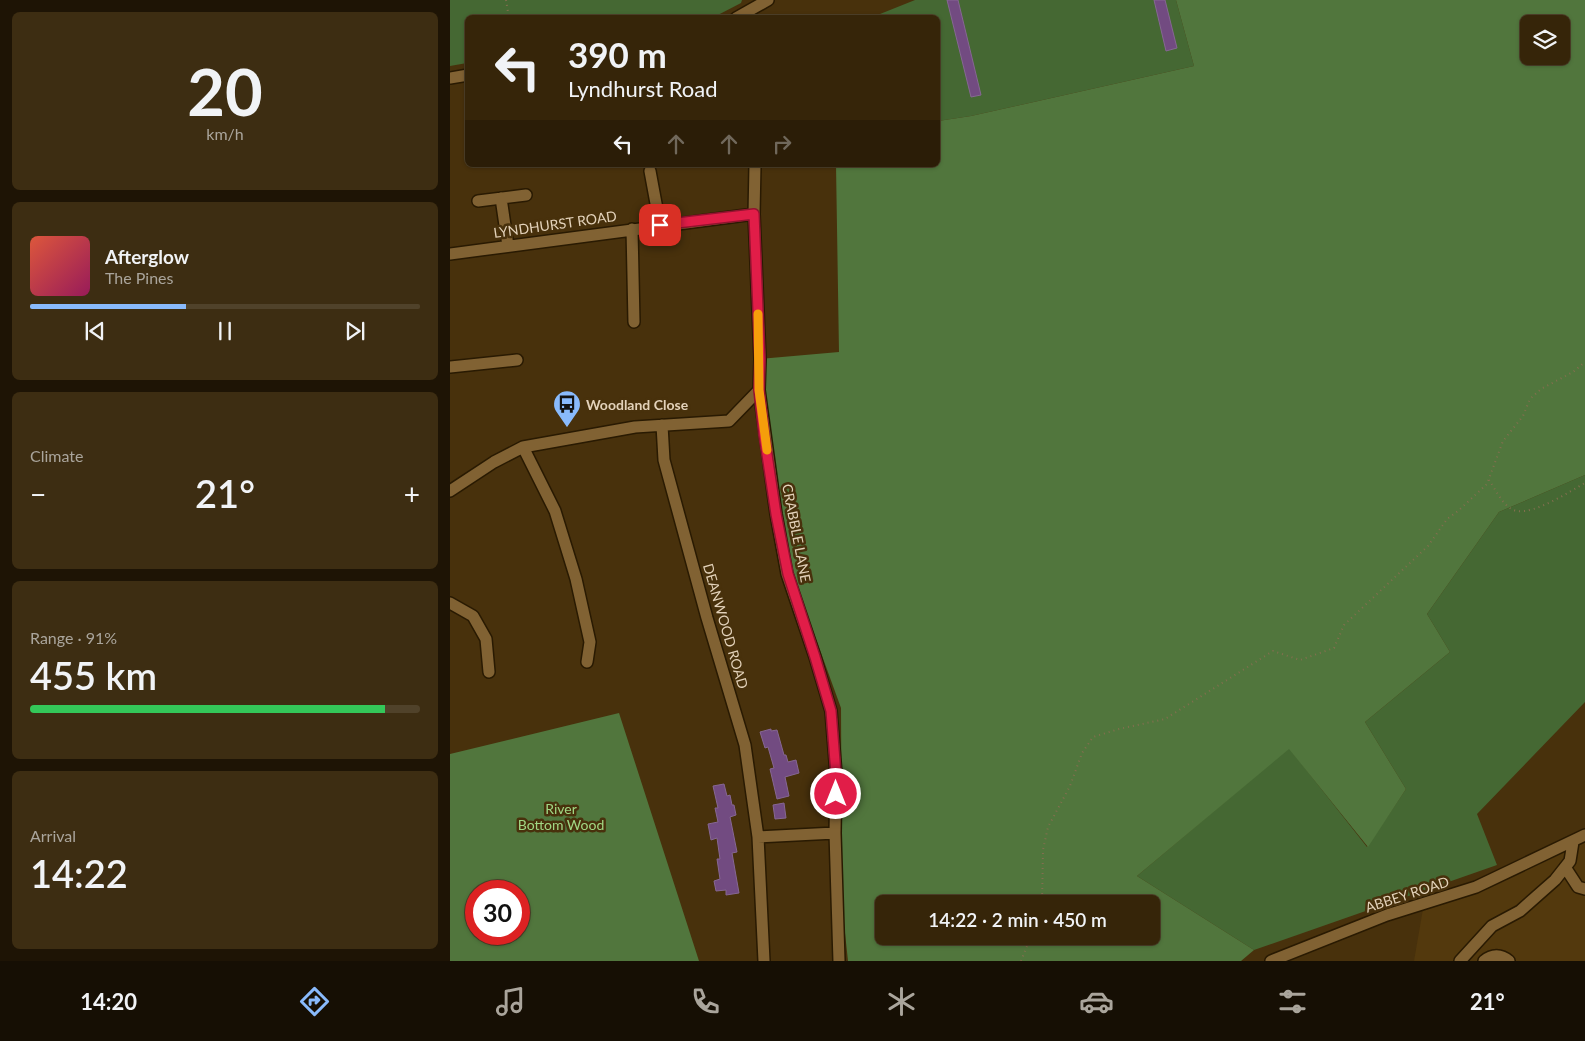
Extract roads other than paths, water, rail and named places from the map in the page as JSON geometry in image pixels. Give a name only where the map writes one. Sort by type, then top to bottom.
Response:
[{"type":"street","points":[[742,15],[762,2]]},
{"type":"street","points":[[450,78],[465,76]]},
{"type":"street","name":"CRABBLE LANE","points":[[755,167],[754,214],[760,359],[759,390],[772,484],[788,574],[831,711],[836,774],[835,833],[838,961]]},
{"type":"street","points":[[650,171],[660,225]]},
{"type":"street","points":[[478,201],[526,195]]},
{"type":"street","points":[[501,198],[508,246]]},
{"type":"street","name":"LYNDHURST ROAD","points":[[450,254],[754,214]]},
{"type":"street","points":[[632,229],[634,322]]},
{"type":"street","points":[[450,367],[517,360]]},
{"type":"street","points":[[450,491],[494,462],[523,447],[635,426],[729,422],[759,390]]},
{"type":"street","name":"DEANWOOD ROAD","points":[[662,425],[664,460],[707,618],[745,745],[758,837],[764,961]]},
{"type":"street","points":[[523,447],[555,511],[576,579],[590,642],[587,662]]},
{"type":"street","points":[[450,603],[473,616],[486,639],[489,672]]},
{"type":"street","points":[[758,837],[835,833]]},
{"type":"street","name":"ABBEY ROAD","points":[[1271,961],[1387,915],[1476,887],[1585,835]]},
{"type":"street","points":[[1460,961],[1492,926],[1520,912],[1556,880],[1570,861],[1573,842]]},
{"type":"street","points":[[1565,868],[1578,886],[1585,889]]},
{"type":"street","points":[[1484,961],[1496,955],[1509,961]]},
{"type":"place","name":"Woodland Close","points":[[567,428]]},
{"type":"park label","name":"River Bottom Wood","points":[[561,816]]}]
